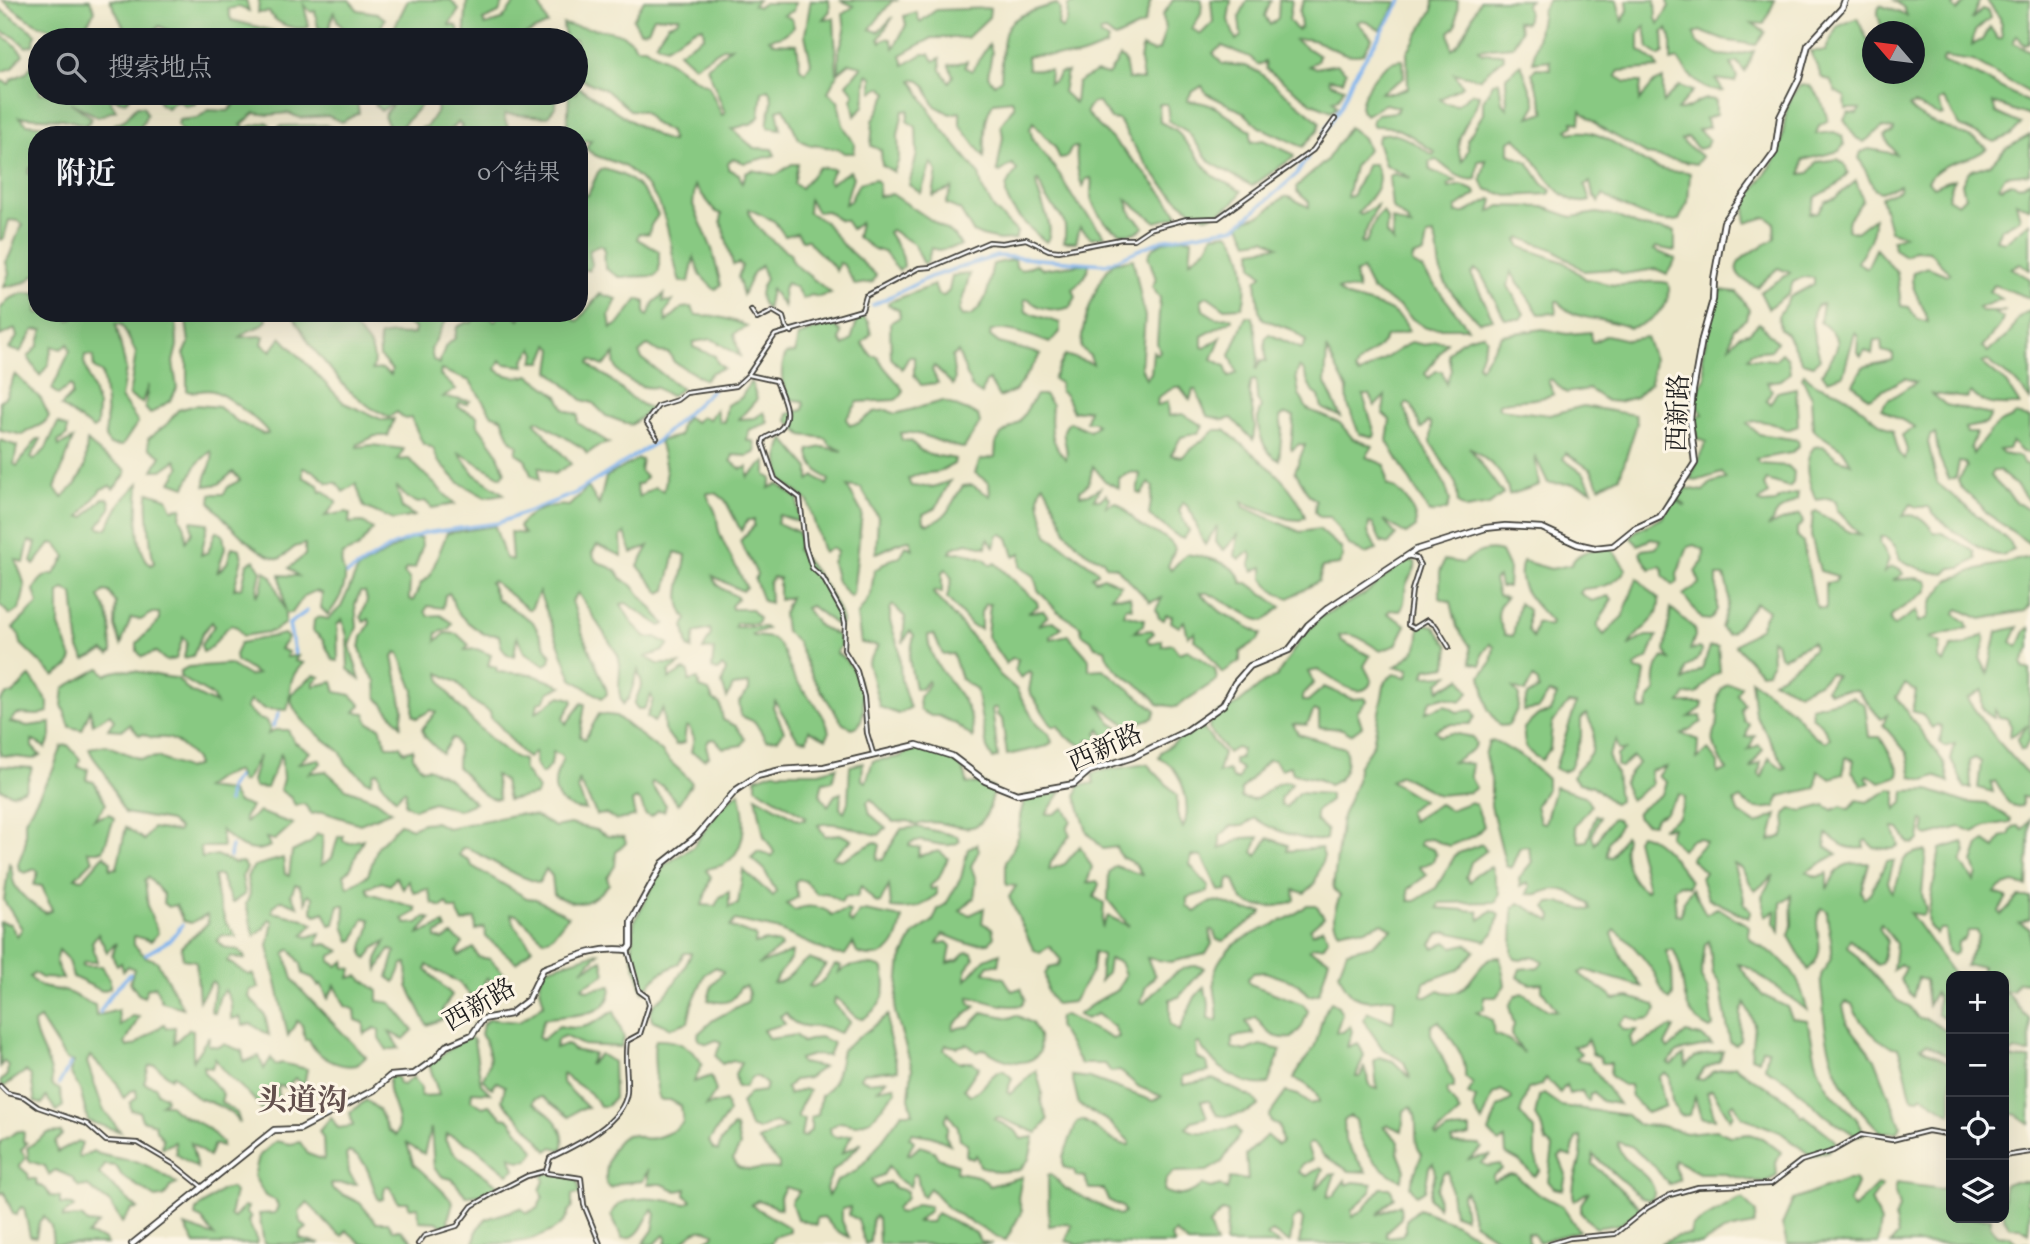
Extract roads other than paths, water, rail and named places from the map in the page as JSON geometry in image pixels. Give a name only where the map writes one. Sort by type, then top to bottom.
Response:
[{"type":"street","name":"西新路","points":[[132,1244],[274,1130],[300,1129],[374,1090],[390,1076],[414,1074],[435,1059],[446,1046],[472,1035],[483,1019],[510,1014],[534,993],[543,969],[594,949],[607,947],[628,950],[631,946],[632,921],[657,872],[697,835],[736,790],[763,773],[811,769],[875,757],[917,745],[952,756],[985,781],[1017,794],[1074,784],[1088,771],[1133,757],[1186,731],[1223,705],[1234,683],[1250,666],[1289,650],[1319,615],[1426,546],[1486,528],[1505,526],[1542,528],[1577,544],[1595,548],[1612,546],[1634,529],[1660,517],[1695,464],[1690,420],[1693,390],[1702,339],[1713,300],[1724,222],[1775,152],[1780,117],[1799,79],[1808,45],[1842,8],[1845,0]]},
{"type":"street","points":[[657,438],[646,422],[658,406],[677,400],[686,393],[736,386],[748,375],[770,340],[783,333],[862,310],[866,296],[893,281],[984,243],[1026,239],[1049,250],[1059,251],[1134,239],[1149,229],[1187,219],[1218,218],[1312,150],[1335,119]]},
{"type":"street","points":[[751,310],[757,319],[773,311],[783,317],[786,327],[792,332]]},
{"type":"street","points":[[783,333],[786,327]]},
{"type":"street","points":[[748,375],[776,381],[786,407],[785,422],[780,429],[764,439],[762,444],[775,480],[800,498],[802,535],[812,568],[823,578],[839,602],[845,624],[844,650],[857,671],[864,697],[867,733],[875,757]]},
{"type":"street","points":[[1407,556],[1416,558],[1420,565],[1412,590],[1408,625],[1415,628],[1427,620],[1436,626],[1449,647]]},
{"type":"street","points":[[546,1171],[550,1158],[564,1153],[603,1126],[619,1113],[626,1100],[627,1041],[640,1034],[649,1005],[647,998],[639,991],[628,950]]},
{"type":"street","points":[[0,1086],[7,1093],[24,1097],[38,1107],[87,1124],[106,1141],[138,1143],[175,1164],[201,1186]]},
{"type":"street","points":[[1550,1244],[1570,1238],[1615,1234],[1647,1208],[1670,1195],[1698,1187],[1772,1184],[1801,1161],[1833,1152],[1861,1135],[1892,1140],[1928,1131],[1946,1134]]},
{"type":"street","points":[[2009,1155],[2030,1152]]},
{"type":"street","points":[[418,1244],[424,1236],[457,1226],[472,1206],[494,1193],[527,1176],[546,1171],[581,1178],[584,1205],[600,1244]]},
{"type":"waterway","points":[[1324,132],[1341,106],[1353,77],[1402,0]]},
{"type":"waterway","points":[[873,305],[930,277],[997,256],[1106,264],[1162,240],[1236,227],[1297,174],[1308,157]]},
{"type":"waterway","points":[[347,574],[394,545],[424,533],[498,523],[574,494],[655,443],[712,390]]},
{"type":"waterway","points":[[295,654],[289,624],[307,611]]},
{"type":"waterway","points":[[273,726],[279,713]]},
{"type":"waterway","points":[[228,802],[229,788],[237,777]]},
{"type":"waterway","points":[[230,857],[231,846]]},
{"type":"waterway","points":[[146,954],[170,940],[182,925]]},
{"type":"waterway","points":[[100,1012],[111,994],[130,974]]},
{"type":"waterway","points":[[59,1084],[71,1063]]},
{"type":"district","name":"头道沟","points":[[302,1100]]}]
